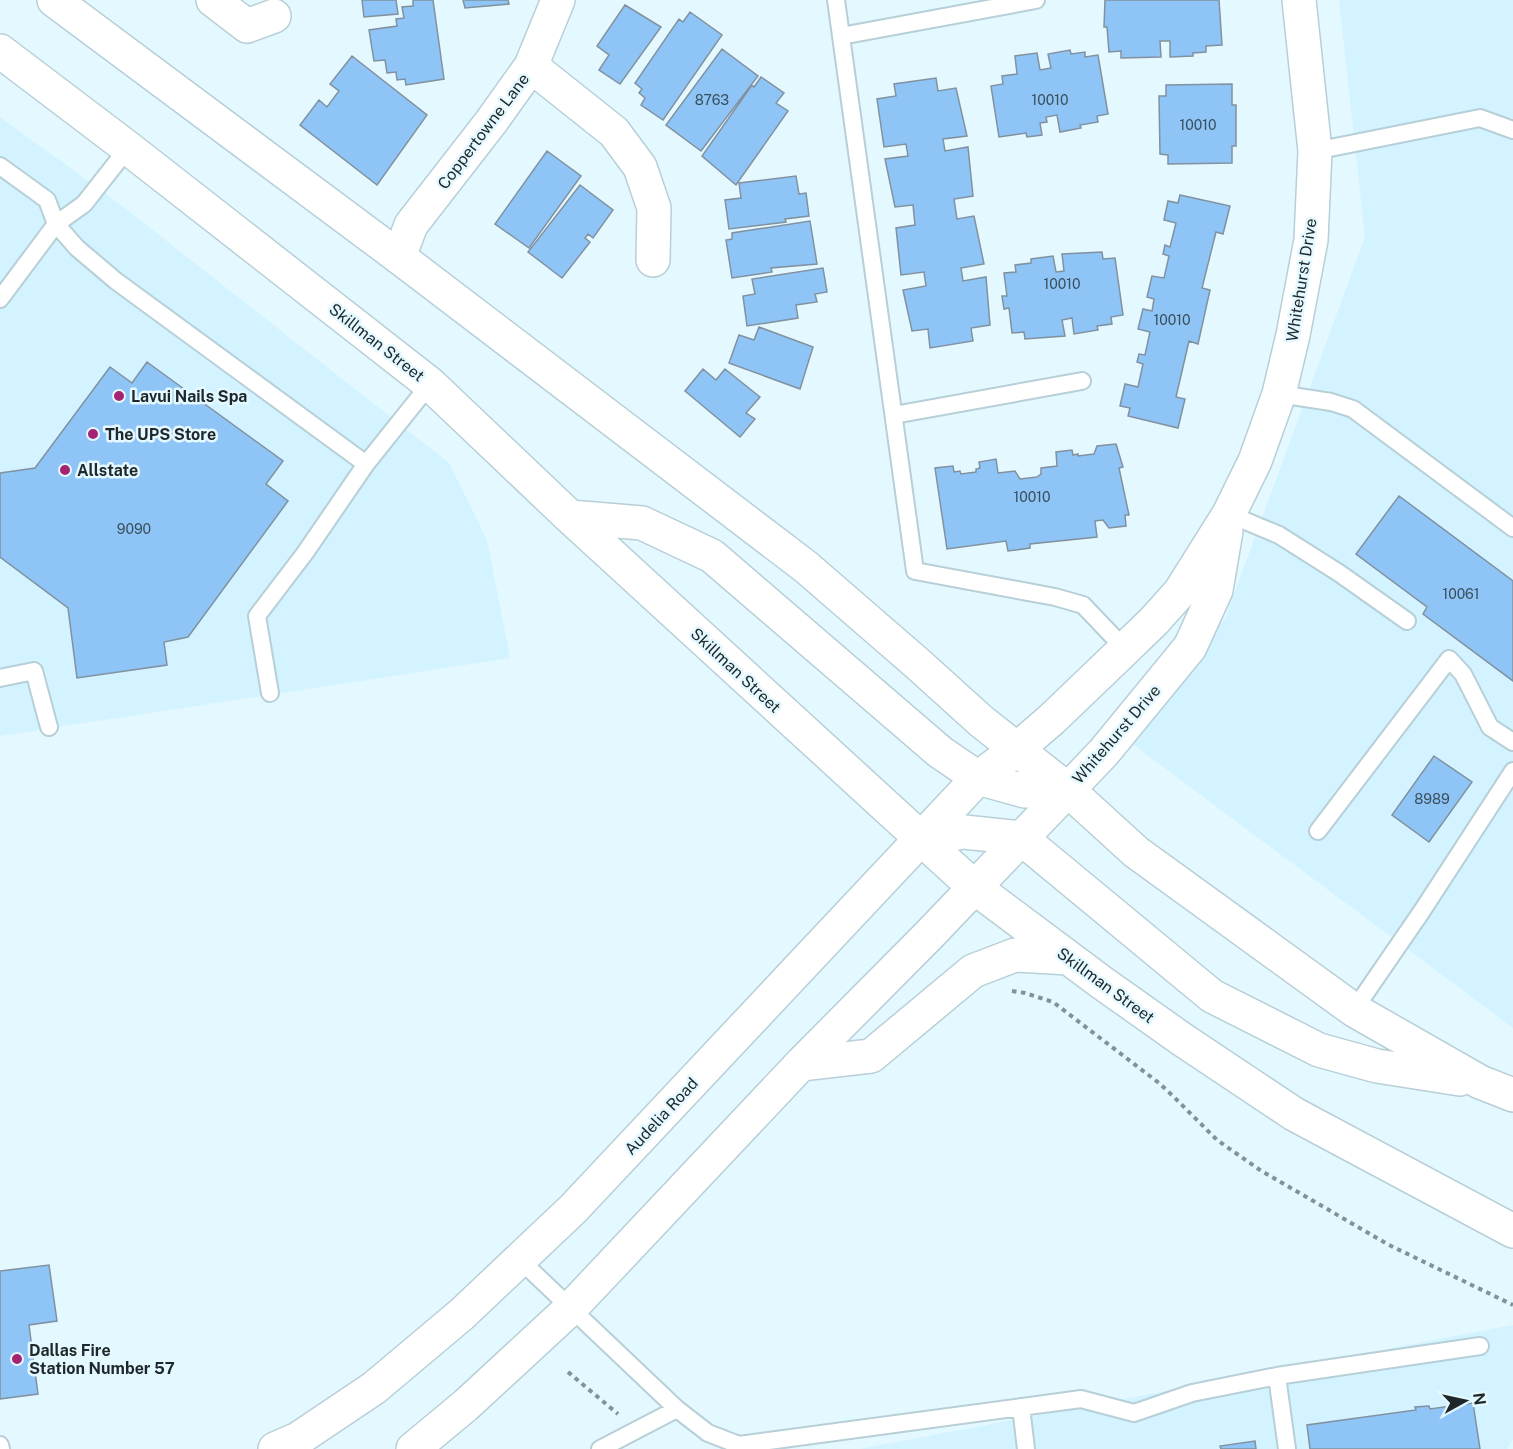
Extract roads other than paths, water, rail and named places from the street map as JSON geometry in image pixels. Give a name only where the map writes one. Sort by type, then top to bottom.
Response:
[{"type":"main road","points":[[54,0],[806,567],[981,721],[1068,790],[1136,852],[1354,1011],[1480,1082],[1513,1095]]},
{"type":"main road","points":[[213,0],[248,26],[274,16]]},
{"type":"main road","name":"Coppertowne Lane","points":[[399,258],[411,225],[491,122],[531,66],[558,0]]},
{"type":"main road","name":"Whitehurst Drive","points":[[1017,749],[1125,649],[1180,592],[1229,514],[1255,461],[1280,394],[1311,240],[1315,151],[1299,0]]},
{"type":"main road","name":"Skillman Street","points":[[0,51],[430,384],[570,517],[974,887],[1183,1040],[1294,1114],[1513,1231]]},
{"type":"main road","points":[[531,66],[614,132],[640,167],[654,208],[653,260]]},
{"type":"main road","name":"Whitehurst Drive","points":[[1068,790],[1104,752],[1190,647],[1216,590],[1229,514]]},
{"type":"main road","points":[[570,517],[642,523],[712,556],[940,752],[978,778],[1025,791],[1068,790]]},
{"type":"main road","name":"Audelia Road","points":[[275,1449],[298,1439],[374,1388],[462,1314],[573,1209],[978,778],[1017,749]]},
{"type":"main road","points":[[413,1449],[466,1405],[571,1308],[801,1064],[1068,790]]},
{"type":"main road","points":[[920,839],[964,831],[1021,838],[1212,996],[1318,1050],[1377,1066],[1480,1082]]},
{"type":"main road","points":[[801,1064],[871,1056],[973,971],[1015,955],[1068,958]]},
{"type":"lane","points":[[836,0],[915,571],[1055,597],[1083,605],[1125,649]]},
{"type":"lane","points":[[841,36],[1036,0]]},
{"type":"lane","points":[[1315,151],[1480,118],[1513,130]]},
{"type":"lane","points":[[0,299],[56,224],[84,204],[128,148]]},
{"type":"lane","points":[[0,166],[47,200],[56,224],[77,248],[116,281],[366,464]]},
{"type":"lane","points":[[894,414],[1082,381]]},
{"type":"lane","points":[[270,693],[257,616],[305,553],[366,464],[430,384]]},
{"type":"lane","points":[[1280,394],[1331,402],[1353,409],[1513,528]]},
{"type":"lane","points":[[1229,514],[1279,535],[1339,573],[1407,621]]},
{"type":"lane","points":[[1318,831],[1449,659],[1463,674],[1490,727],[1513,742]]},
{"type":"lane","points":[[0,678],[34,671],[49,727]]},
{"type":"lane","points":[[1354,1011],[1513,771]]},
{"type":"lane","points":[[519,1259],[677,1409],[708,1433],[739,1445],[783,1444],[1081,1399],[1134,1413],[1192,1393],[1277,1376],[1480,1346]]},
{"type":"lane","points":[[1277,1376],[1287,1449]]},
{"type":"lane","points":[[1021,1407],[1026,1449]]},
{"type":"lane","points":[[600,1449],[677,1409]]},
{"type":"place","name":"Lavui Nails Spa","points":[[119,396]]},
{"type":"place","name":"The UPS Store","points":[[93,434]]},
{"type":"place","name":"Allstate","points":[[65,470]]},
{"type":"place","name":"Dallas Fire Station Number 57","points":[[17,1359]]}]
